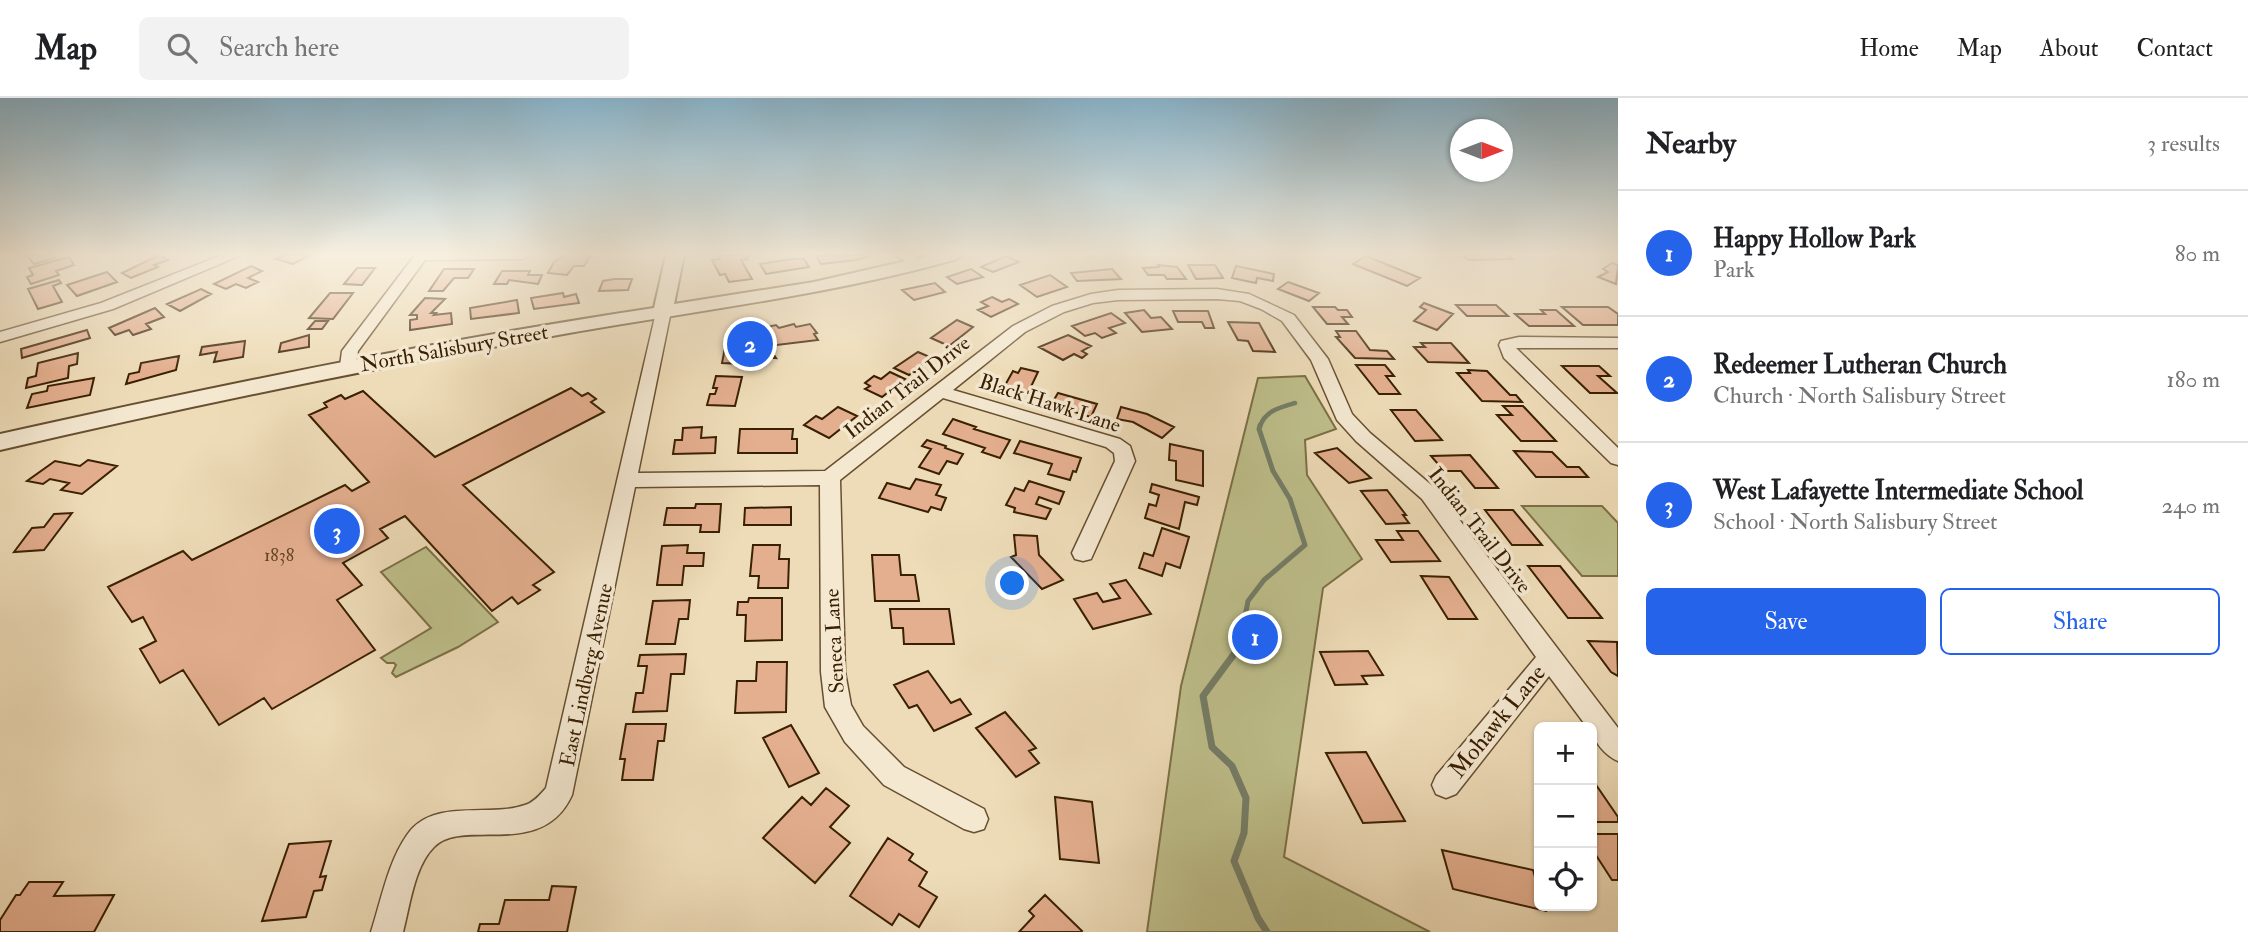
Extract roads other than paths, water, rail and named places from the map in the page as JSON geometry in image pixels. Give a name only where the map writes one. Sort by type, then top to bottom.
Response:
[{"type":"street","points":[[0,337],[107,306],[137,294]]},
{"type":"street","points":[[349,366],[350,351],[393,294]]},
{"type":"street","points":[[663,311],[667,294]]},
{"type":"street","name":"North Salisbury Street","points":[[0,442],[175,401],[349,366],[771,294]]},
{"type":"street","name":"Indian Trail Drive","points":[[830,478],[1018,328],[1058,309],[1091,299],[1118,295],[1243,296],[1288,318],[1319,359],[1343,416],[1363,437],[1429,494],[1618,749]]},
{"type":"street","name":"East Lindberg Avenue","points":[[387,932],[417,844],[428,831],[446,826],[529,818],[547,807],[558,794],[663,311]]},
{"type":"street","points":[[1618,343],[1520,342],[1507,345],[1510,354],[1618,459]]},
{"type":"street","name":"Black Hawk Lane","points":[[937,391],[1113,443],[1123,450],[1125,461],[1083,553]]},
{"type":"street","points":[[627,480],[830,478]]},
{"type":"street","name":"Seneca Lane","points":[[830,478],[833,672],[838,707],[854,734],[894,776],[974,819]]},
{"type":"street","name":"Mohawk Lane","points":[[1446,785],[1549,658]]},
{"type":"waterway","points":[[1260,427],[1269,413],[1295,403]]},
{"type":"waterway","points":[[1239,647],[1248,601],[1264,580],[1305,545],[1290,499],[1273,471],[1260,425]]},
{"type":"waterway","points":[[1239,647],[1203,696],[1212,747],[1232,766],[1246,798],[1244,833],[1234,861],[1258,918],[1267,932]]},
{"type":"place","name":"Redeemer Lutheran Church","points":[[750,344]]},
{"type":"place","name":"West Lafayette Intermediate School","points":[[337,531]]},
{"type":"place","name":"Happy Hollow Park","points":[[1255,637]]}]
